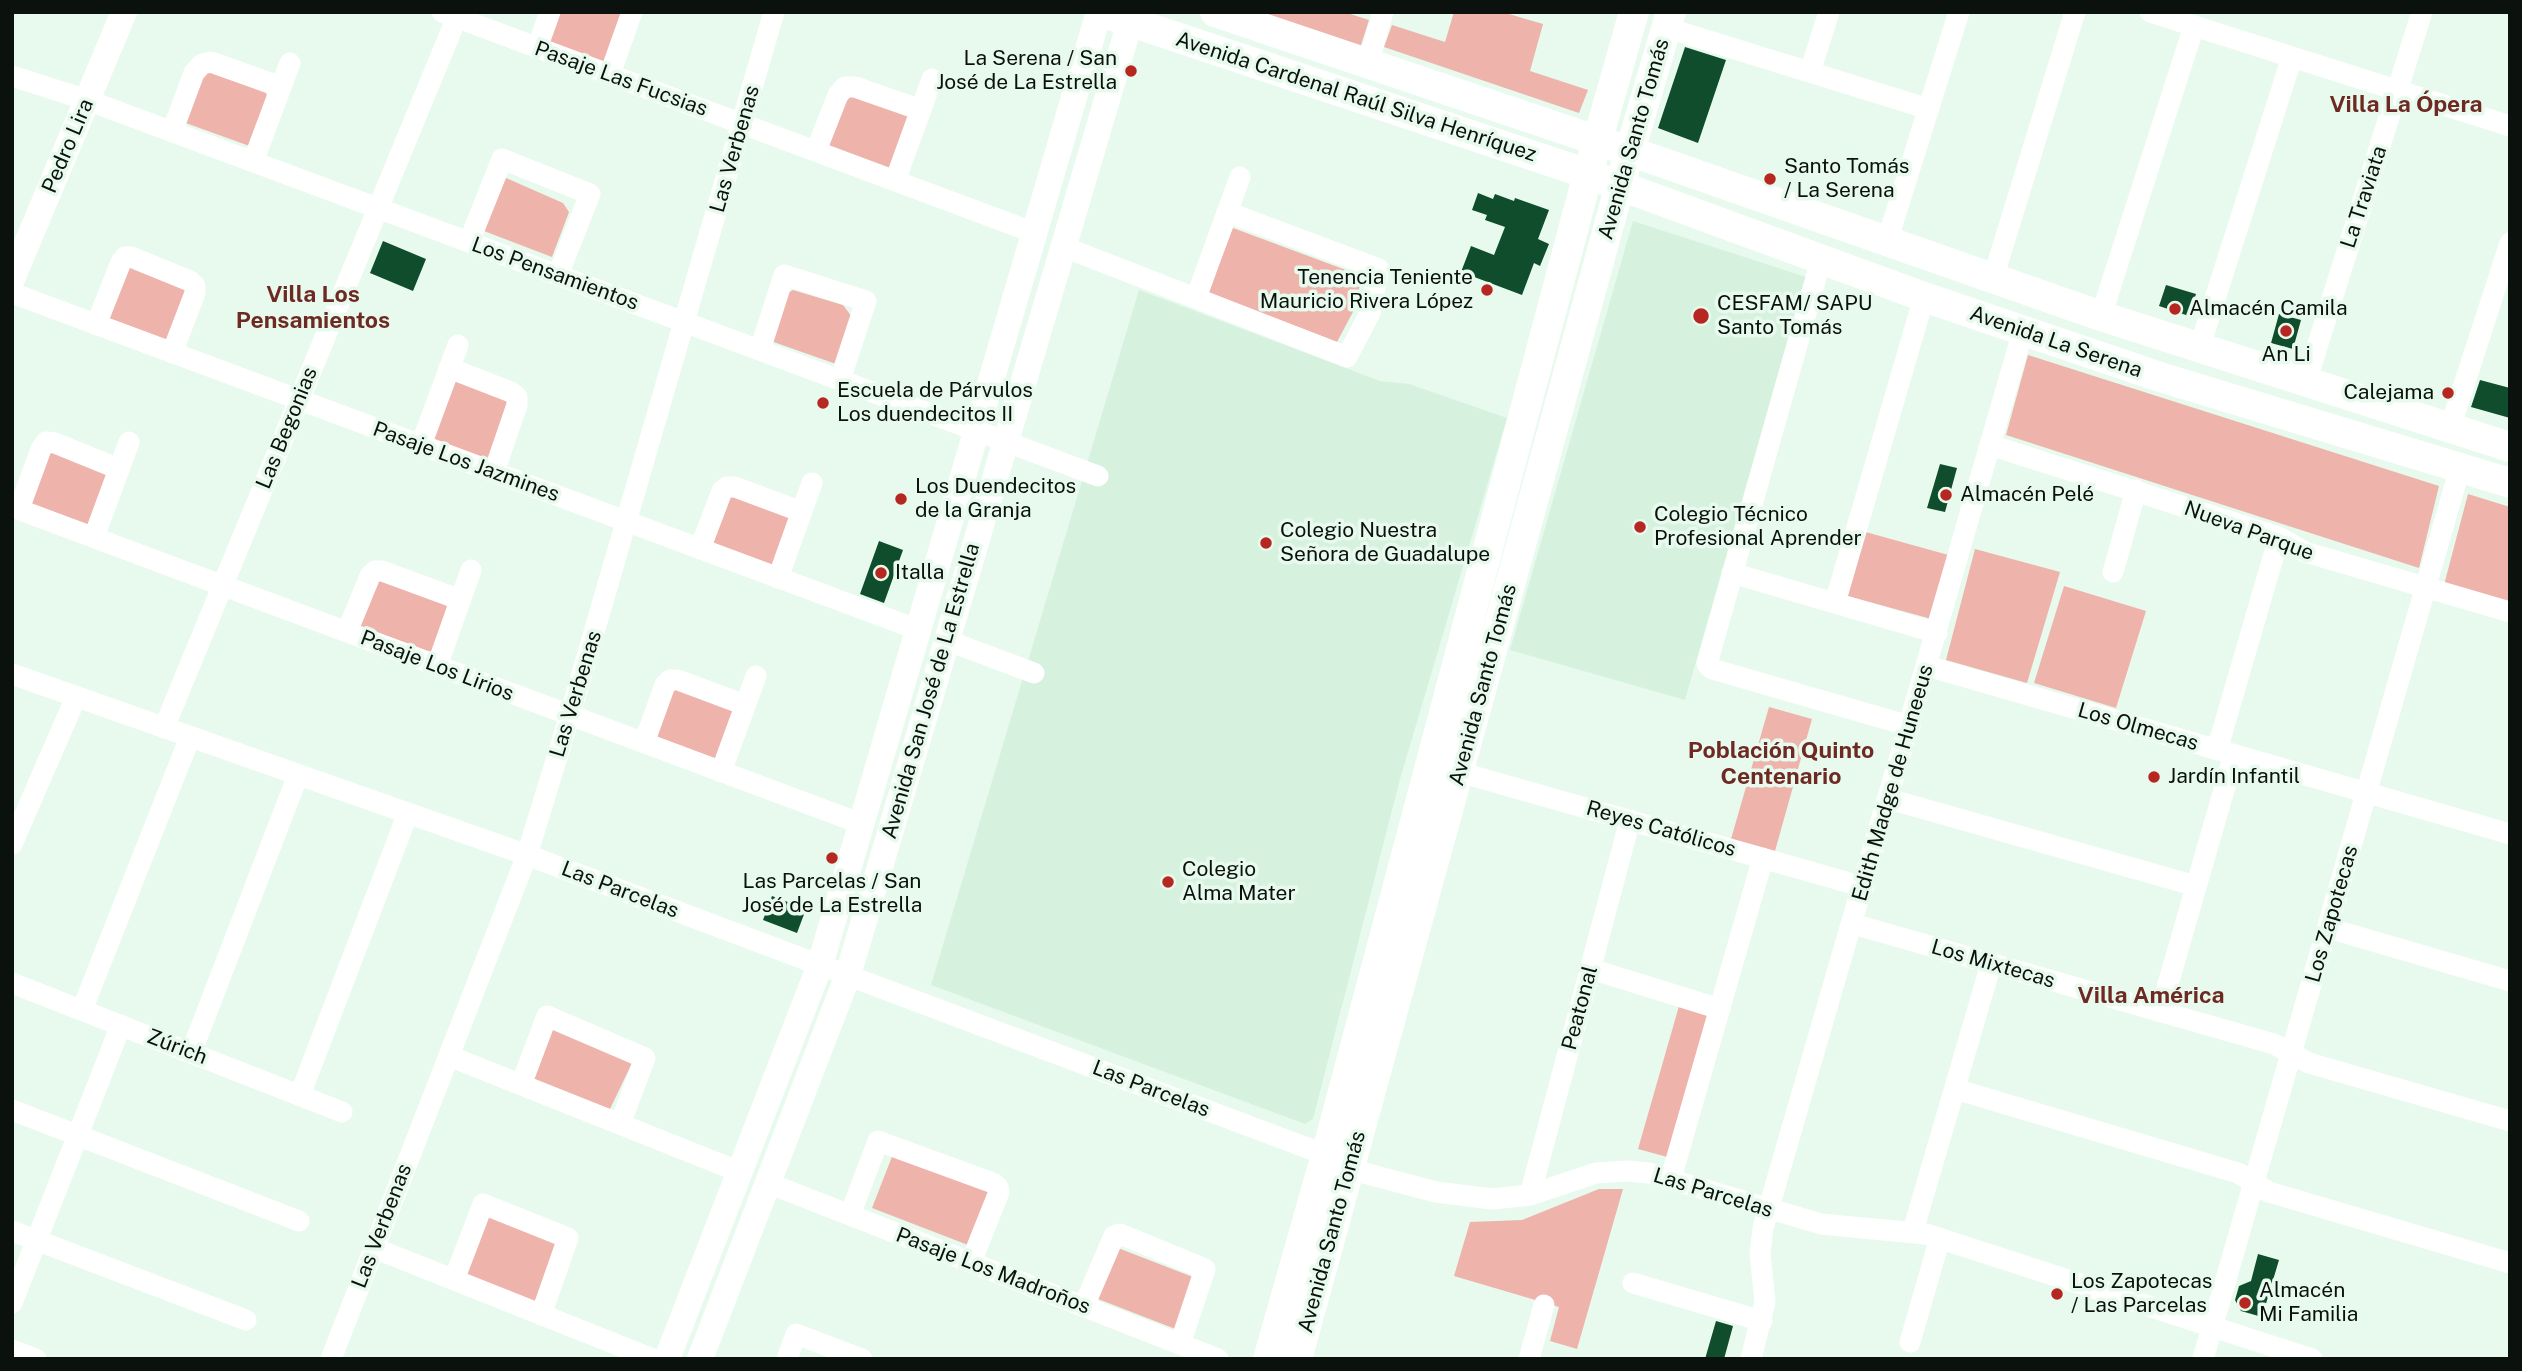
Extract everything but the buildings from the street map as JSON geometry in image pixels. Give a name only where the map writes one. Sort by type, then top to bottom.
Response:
[{"type":"main road","name":"Avenida Cardenal Raúl Silva Henríquez","points":[[1100,12],[1131,17],[1606,180]]},
{"type":"main road","name":"Avenida Cardenal Raúl Silva Henríquez","points":[[1215,12],[1616,147]]},
{"type":"main road","name":"Avenida Santo Tomás","points":[[1616,147],[1634,12]]},
{"type":"main road","name":"Avenida Santo Tomás","points":[[1297,1359],[1337,1162],[1606,180],[1616,147],[1669,20]]},
{"type":"main road","name":"Avenida La Serena","points":[[1616,147],[2199,349],[2510,447]]},
{"type":"main road","name":"Avenida Santo Tomás","points":[[1268,1359],[1337,1162],[1459,772],[1606,180]]},
{"type":"main road","name":"Avenida La Serena","points":[[1606,180],[1924,297],[2160,377],[2510,483]]},
{"type":"street","name":"Pedro Lira","points":[[12,279],[124,12]]},
{"type":"street","points":[[537,48],[550,12]]},
{"type":"street","points":[[610,74],[632,12]]},
{"type":"street","name":"Las Verbenas","points":[[331,1359],[527,855],[627,522],[774,12]]},
{"type":"street","name":"Avenida San José de La Estrella","points":[[667,1359],[820,965],[1100,12]]},
{"type":"street","points":[[1368,63],[1383,12]]},
{"type":"street","points":[[1810,72],[1829,12]]},
{"type":"street","points":[[1887,240],[1959,12]]},
{"type":"street","points":[[1993,278],[2076,12]]},
{"type":"street","points":[[2150,12],[2510,126]]},
{"type":"street","name":"La Traviata","points":[[2306,382],[2422,12]]},
{"type":"street","name":"Pasaje Las Fucsias","points":[[453,14],[537,48],[1035,233]]},
{"type":"street","name":"Las Begonias","points":[[164,727],[378,208],[453,14]]},
{"type":"street","name":"Avenida San José de La Estrella","points":[[700,1359],[848,975],[1131,17]]},
{"type":"street","points":[[1669,20],[1810,72],[1929,108]]},
{"type":"street","points":[[2101,316],[2194,26]]},
{"type":"street","points":[[2199,349],[2292,57]]},
{"type":"street","points":[[172,132],[194,73],[202,64],[211,62],[281,87]]},
{"type":"street","points":[[253,162],[290,63]]},
{"type":"street","name":"Los Pensamientos","points":[[12,75],[87,100],[1098,476]]},
{"type":"street","points":[[895,181],[932,79]]},
{"type":"street","points":[[816,151],[838,95],[845,87],[855,87],[920,110]]},
{"type":"street","points":[[469,242],[502,159],[590,194],[558,275]]},
{"type":"street","points":[[1196,298],[1240,177]]},
{"type":"street","points":[[1063,247],[1348,357],[1370,313],[1379,269],[1227,212]]},
{"type":"street","points":[[2450,428],[2510,243]]},
{"type":"street","points":[[96,325],[121,261],[125,257],[131,257],[190,281],[195,286],[195,293],[172,353]]},
{"type":"street","points":[[1821,260],[1708,666],[1910,726]]},
{"type":"street","points":[[760,350],[784,275],[866,302],[840,380]]},
{"type":"street","name":"Pasaje Los Jazmines","points":[[12,293],[919,630]]},
{"type":"street","points":[[1835,603],[1924,297]]},
{"type":"street","name":"Edith Madge de Huneeus","points":[[1751,1359],[1762,1321],[1766,1292],[1760,1245],[1769,1210],[2023,331]]},
{"type":"street","points":[[421,445],[458,345]]},
{"type":"street","points":[[449,369],[511,392],[517,397],[517,405],[494,472]]},
{"type":"street","points":[[16,508],[46,442],[55,443],[119,469]]},
{"type":"street","points":[[94,537],[129,442]]},
{"type":"street","name":"Nueva Parque","points":[[1990,445],[2279,537],[2305,552],[2510,612]]},
{"type":"street","name":"Los Zapotecas","points":[[2203,1359],[2460,468]]},
{"type":"street","points":[[778,578],[812,483]]},
{"type":"street","points":[[700,549],[722,491],[727,487],[735,487],[802,512]]},
{"type":"street","points":[[2113,572],[2136,490]]},
{"type":"street","name":"Pasaje Los Lirios","points":[[16,508],[862,824]]},
{"type":"street","points":[[2160,1012],[2196,886],[2279,537]]},
{"type":"street","points":[[347,632],[370,576],[375,571],[382,570],[461,600]]},
{"type":"street","points":[[437,666],[471,570]]},
{"type":"street","points":[[1732,573],[1937,633]]},
{"type":"street","points":[[946,640],[1034,673]]},
{"type":"street","name":"Los Olmecas","points":[[1927,666],[2510,834]]},
{"type":"street","name":"Las Parcelas","points":[[12,674],[527,855],[1337,1162],[1454,1195],[1492,1199],[1530,1195],[1580,1177],[1611,1171],[1649,1173],[1838,1228],[1913,1231],[1940,1238],[2312,1359]]},
{"type":"street","points":[[721,772],[756,676]]},
{"type":"street","points":[[644,743],[665,685],[670,680],[678,680],[745,705]]},
{"type":"street","points":[[12,844],[76,697]]},
{"type":"street","points":[[82,1010],[190,737]]},
{"type":"street","name":"Reyes Católicos","points":[[1459,772],[1864,887]]},
{"type":"street","points":[[191,1053],[298,775]]},
{"type":"street","points":[[1889,799],[2196,886]]},
{"type":"street","points":[[300,1095],[408,813]]},
{"type":"street","name":"Peatonal","points":[[1530,1195],[1630,820]]},
{"type":"street","points":[[1671,1178],[1763,858]]},
{"type":"street","name":"Los Mixtecas","points":[[1853,924],[2274,1044],[2309,1063],[2510,1121]]},
{"type":"street","points":[[2328,928],[2510,981]]},
{"type":"street","points":[[1913,1231],[1991,964]]},
{"type":"street","points":[[1591,969],[1720,1009]]},
{"type":"street","name":"Zúrich","points":[[12,983],[342,1112]]},
{"type":"street","points":[[521,1085],[547,1016],[645,1058],[620,1124]]},
{"type":"street","points":[[12,1303],[121,1025]]},
{"type":"street","points":[[449,1056],[740,1172]]},
{"type":"street","points":[[1955,1089],[2238,1173],[2269,1192],[2510,1263]]},
{"type":"street","points":[[12,1110],[299,1221]]},
{"type":"street","points":[[850,1215],[878,1141],[993,1182],[999,1192],[971,1262]]},
{"type":"street","name":"Pasaje Los Madroños","points":[[768,1182],[1218,1359]]},
{"type":"street","points":[[454,1280],[483,1204],[568,1238],[541,1315]]},
{"type":"street","points":[[12,1231],[246,1320]]},
{"type":"street","points":[[1084,1306],[1114,1236],[1120,1234],[1205,1269],[1180,1344]]},
{"type":"street","points":[[1910,1342],[1940,1238]]},
{"type":"street","points":[[374,1248],[653,1359]]},
{"type":"street","points":[[1633,1283],[1762,1321]]},
{"type":"street","points":[[1529,1359],[1544,1305]]},
{"type":"street","points":[[787,1359],[796,1334],[862,1359]]},
{"type":"street","points":[[12,1350],[36,1359]]},
{"type":"shaded area","points":[[555,12],[619,12],[622,18],[605,62],[544,40]]},
{"type":"shaded area","points":[[1250,12],[1344,12],[1369,20],[1360,48]]},
{"type":"shaded area","points":[[1454,12],[1502,12],[1543,24],[1530,71],[1588,90],[1579,113],[1384,47],[1392,25],[1445,42]]},
{"type":"shaded area","points":[[209,69],[264,85],[269,104],[255,148],[183,122],[199,74]]},
{"type":"shaded area","points":[[845,94],[908,111],[913,119],[890,170],[828,148]]},
{"type":"shaded area","points":[[506,178],[563,203],[569,212],[552,257],[484,231]]},
{"type":"shaded area","name":"Colegio Técnico Profesional Aprender","points":[[1633,221],[1806,277],[1685,700],[1510,650]]},
{"type":"shaded area","points":[[1233,228],[1362,276],[1355,308],[1337,342],[1208,293]]},
{"type":"shaded area","points":[[124,265],[190,292],[170,341],[108,321]]},
{"type":"shaded area","points":[[793,290],[843,305],[852,317],[836,364],[768,340],[783,296]]},
{"type":"shaded area","points":[[1139,290],[1380,381],[1409,384],[1507,418],[1400,779],[1313,1119],[1305,1124],[931,985]]},
{"type":"shaded area","points":[[2028,355],[2439,486],[2419,568],[2006,435]]},
{"type":"shaded area","points":[[461,377],[509,395],[493,464],[431,441],[448,385]]},
{"type":"shaded area","points":[[54,449],[107,470],[110,479],[92,523],[85,527],[30,506],[44,453]]},
{"type":"shaded area","points":[[726,494],[793,519],[776,564],[767,569],[712,548]]},
{"type":"shaded area","points":[[2468,494],[2510,507],[2510,603],[2444,585]]},
{"type":"shaded area","points":[[1862,531],[1952,556],[1935,620],[1844,595]]},
{"type":"shaded area","points":[[1975,549],[2060,572],[2027,683],[1946,660]]},
{"type":"shaded area","points":[[374,577],[443,600],[447,607],[433,653],[355,624]]},
{"type":"shaded area","points":[[2064,586],[2146,611],[2116,708],[2034,683]]},
{"type":"shaded area","points":[[669,688],[728,702],[735,714],[720,756],[713,762],[659,740],[654,731]]},
{"type":"shaded area","points":[[1769,707],[1812,719],[1775,851],[1731,839]]},
{"type":"shaded area","points":[[1679,1006],[1712,1015],[1671,1158],[1638,1149]]},
{"type":"shaded area","points":[[548,1024],[632,1063],[610,1109],[532,1086]]},
{"type":"shaded area","points":[[893,1154],[989,1191],[968,1245],[872,1208]]},
{"type":"shaded area","points":[[1599,1189],[1623,1189],[1577,1349],[1550,1341],[1559,1307],[1454,1276],[1470,1222],[1522,1220]]},
{"type":"shaded area","points":[[486,1213],[561,1243],[536,1306],[461,1275]]},
{"type":"shaded area","points":[[1118,1248],[1198,1279],[1178,1330],[1098,1299]]},
{"type":"place","name":"La Serena / San José de La Estrella","points":[[1131,71]]},
{"type":"place","name":"Santo Tomás / La Serena","points":[[1770,179]]},
{"type":"place","name":"Tenencia Teniente Mauricio Rivera López","points":[[1487,290]]},
{"type":"place","name":"Almacén Camila","points":[[2175,309]]},
{"type":"place","name":"CESFAM/ SAPU Santo Tomás","points":[[1701,316]]},
{"type":"place","name":"An Li","points":[[2286,331]]},
{"type":"place","name":"Calejama","points":[[2448,393]]},
{"type":"place","name":"Escuela de Párvulos Los duendecitos II","points":[[823,403]]},
{"type":"place","name":"Almacén Pelé","points":[[1946,495]]},
{"type":"place","name":"Los Duendecitos de la Granja","points":[[901,499]]},
{"type":"place","name":"Colegio Técnico Profesional Aprender","points":[[1640,527]]},
{"type":"place","name":"Colegio Nuestra Señora de Guadalupe","points":[[1266,543]]},
{"type":"place","name":"Italla","points":[[881,573]]},
{"type":"place","name":"Jardín Infantil","points":[[2154,777]]},
{"type":"place","name":"Las Parcelas / San José de La Estrella","points":[[832,858]]},
{"type":"place","name":"Colegio Alma Mater","points":[[1168,882]]},
{"type":"place","name":"Los Zapotecas / Las Parcelas","points":[[2057,1294]]},
{"type":"place","name":"Almacén Mi Familia","points":[[2245,1303]]},
{"type":"district","name":"Villa La Ópera","points":[[2406,105]]},
{"type":"district","name":"Villa Los Pensamientos","points":[[313,308]]},
{"type":"district","name":"Población Quinto Centenario","points":[[1781,764]]},
{"type":"district","name":"Villa América","points":[[2151,996]]}]
